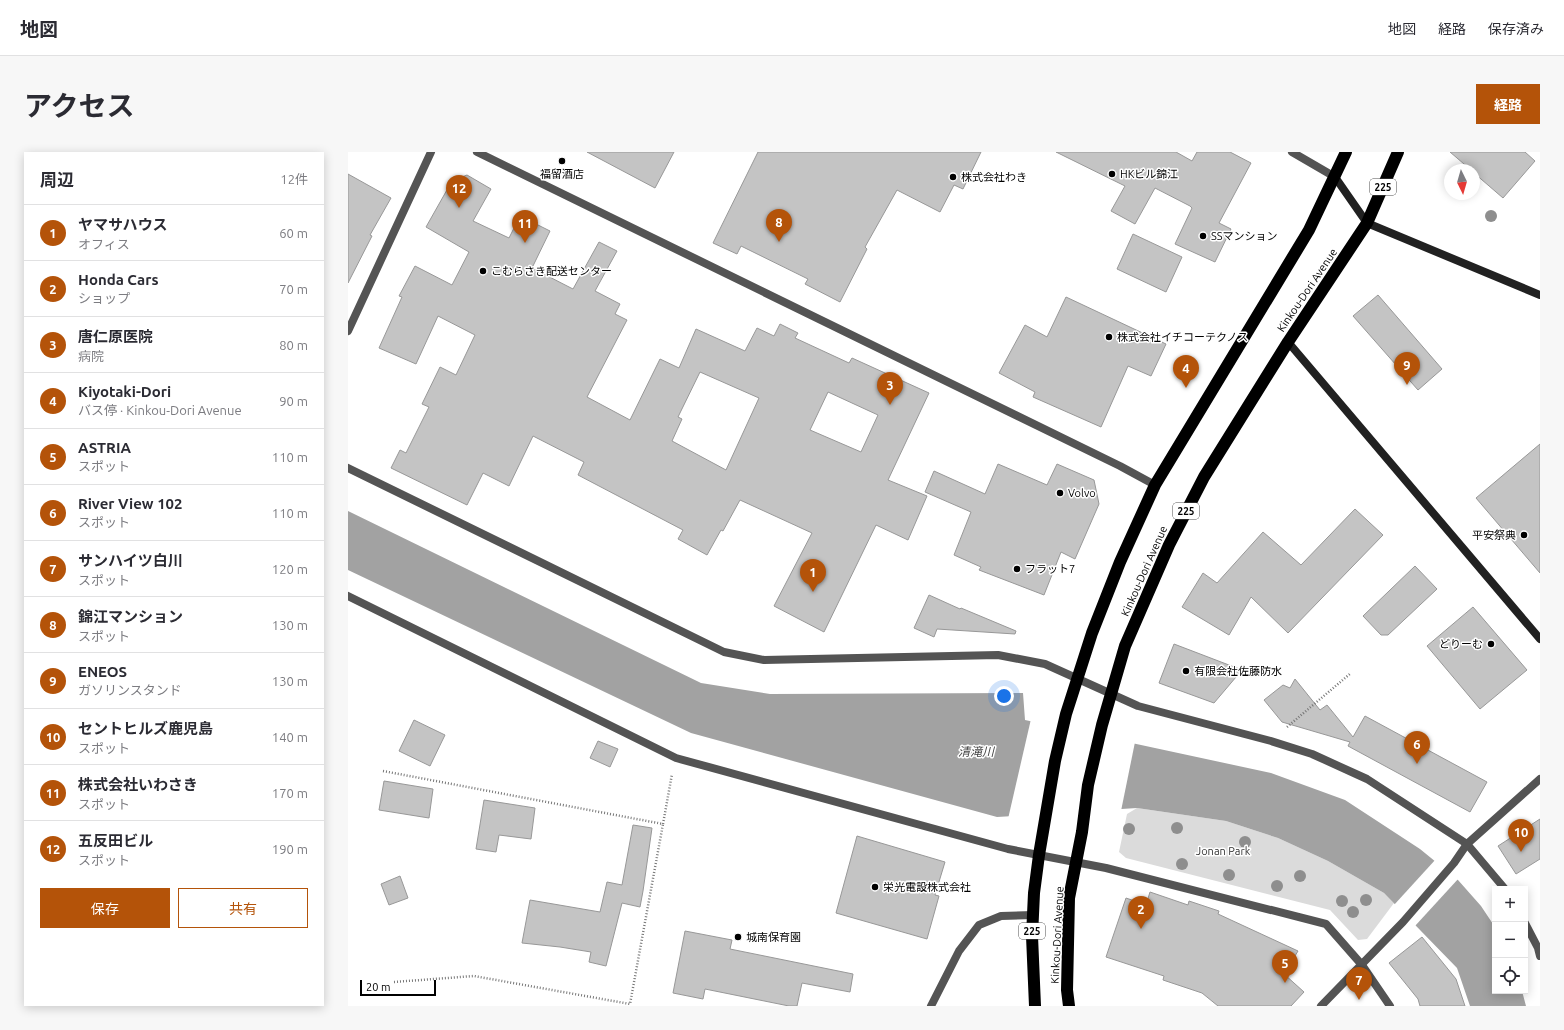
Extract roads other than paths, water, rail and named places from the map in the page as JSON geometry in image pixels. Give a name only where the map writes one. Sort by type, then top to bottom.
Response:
[{"type":"highway","name":"Kinkou-Dori Avenue","points":[[1035,1006],[1032,936],[1034,893],[1039,855],[1055,761],[1066,714],[1092,633],[1120,562],[1156,485],[1309,230],[1346,152]]},
{"type":"highway","name":"Kinkou-Dori Avenue","points":[[1068,1006],[1069,898],[1088,785],[1102,725],[1130,635],[1169,545],[1204,478],[1288,342],[1367,223],[1398,152]]},
{"type":"street","points":[[348,331],[431,152]]},
{"type":"street","points":[[477,152],[1120,466],[1156,485]]},
{"type":"street","points":[[1292,152],[1335,177],[1367,223],[1540,295]]},
{"type":"street","points":[[1288,342],[1540,639]]},
{"type":"street","points":[[348,468],[724,652],[764,660],[998,655],[1045,664],[1138,706],[1271,741],[1312,754],[1367,779],[1467,844],[1502,886]]},
{"type":"street","points":[[348,596],[676,758],[987,844],[1106,868],[1326,924],[1362,965],[1390,1006]]},
{"type":"street","points":[[1321,1006],[1403,922],[1452,865],[1467,844],[1540,779]]},
{"type":"street","points":[[930,1006],[959,951],[979,925],[1001,916],[1033,915]]},
{"type":"street","points":[[1528,929],[1538,948],[1540,956]]},
{"type":"water","name":"清滝川","points":[[348,511],[701,683],[770,694],[1023,693],[1025,720],[1271,773],[1345,800],[1420,849],[1458,880],[1481,906],[1492,922],[1492,994],[1523,994],[1526,1006],[1470,1006],[1457,968],[1384,893],[1328,861],[1278,838],[1226,821],[1137,808],[997,817],[691,733],[348,570]]},
{"type":"place","name":"福留酒店","points":[[562,161]]},
{"type":"place","name":"HKビル錦江","points":[[1112,174]]},
{"type":"place","name":"株式会社わき","points":[[953,177]]},
{"type":"place","name":"五反田ビル","points":[[459,208]]},
{"type":"place","name":"SSマンション","points":[[1203,236]]},
{"type":"place","name":"錦江マンション","points":[[779,242]]},
{"type":"place","name":"株式会社いわさき","points":[[525,243]]},
{"type":"place","name":"こむらさき配送センター","points":[[483,271]]},
{"type":"place","name":"株式会社イチコーテクノス","points":[[1109,337]]},
{"type":"place","name":"ENEOS","points":[[1407,385]]},
{"type":"place","name":"Kiyotaki-Dori","points":[[1186,388]]},
{"type":"place","name":"唐仁原医院","points":[[890,405]]},
{"type":"place","name":"Volvo","points":[[1060,493]]},
{"type":"place","name":"平安祭典","points":[[1524,535]]},
{"type":"place","name":"フラット7","points":[[1017,569]]},
{"type":"place","name":"ヤマサハウス","points":[[813,592]]},
{"type":"place","name":"どりーむ","points":[[1491,644]]},
{"type":"place","name":"有限会社佐藤防水","points":[[1186,671]]},
{"type":"place","name":"River View 102","points":[[1417,764]]},
{"type":"place","name":"セントヒルズ鹿児島","points":[[1521,852]]},
{"type":"place","name":"栄光電設株式会社","points":[[875,887]]},
{"type":"place","name":"Honda Cars","points":[[1141,929]]},
{"type":"place","name":"城南保育園","points":[[738,937]]},
{"type":"place","name":"ASTRIA","points":[[1285,983]]},
{"type":"place","name":"サンハイツ白川","points":[[1359,1000]]},
{"type":"park label","name":"Jonan Park","points":[[1223,851]]}]
